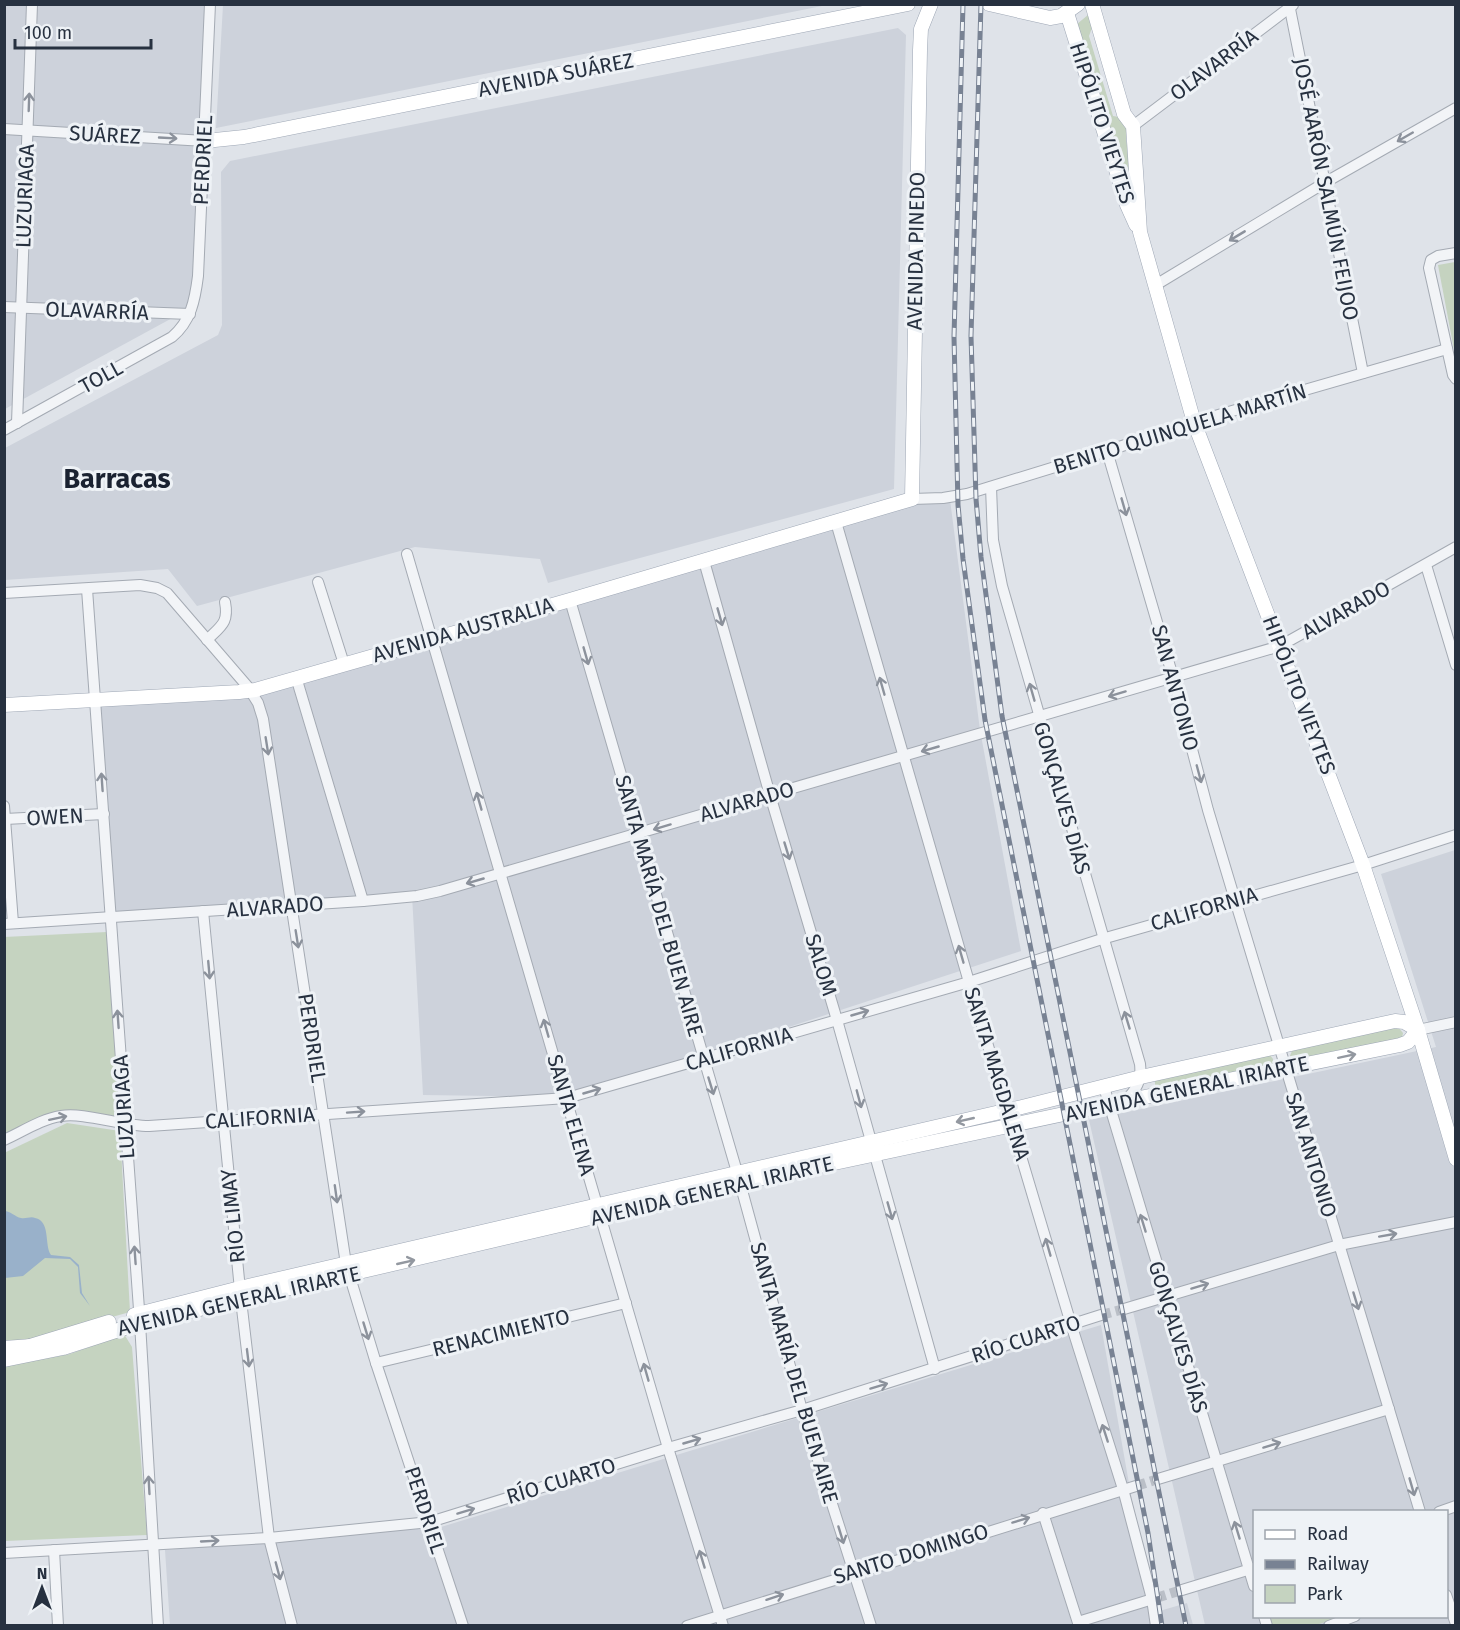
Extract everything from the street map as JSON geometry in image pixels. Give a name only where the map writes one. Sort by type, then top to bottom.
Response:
[{"type":"main road","name":"AVENIDA SUÁREZ","points":[[205,141],[244,137],[908,4]]},
{"type":"main road","name":"AVENIDA PINEDO","points":[[912,499],[920,50],[921,29],[931,4]]},
{"type":"main road","points":[[988,4],[1045,18],[1057,17],[1064,9],[1078,4]]},
{"type":"main road","name":"HIPÓLITO VIEYTES","points":[[1092,4],[1124,114],[1133,126],[1140,232],[1194,422],[1363,864],[1418,1030],[1455,1159]]},
{"type":"main road","name":"HIPÓLITO VIEYTES","points":[[1064,9],[1127,205],[1140,232]]},
{"type":"main road","name":"AVENIDA AUSTRALIA","points":[[4,705],[250,691],[912,499]]},
{"type":"main road","name":"AVENIDA GENERAL IRIARTE","points":[[4,1350],[32,1346],[241,1294],[872,1148],[1008,1110],[1141,1077],[1395,1021],[1404,1022],[1418,1030],[1408,1042],[1400,1045],[1013,1126],[872,1148]]},
{"type":"main road","name":"AVENIDA GENERAL IRIARTE","points":[[4,1360],[63,1348],[140,1318]]},
{"type":"street","name":"LUZURIAGA","points":[[16,423],[32,4]]},
{"type":"street","name":"PERDRIEL","points":[[190,314],[195,299],[198,276],[210,4]]},
{"type":"street","name":"OLAVARRÍA","points":[[1133,126],[1291,6]]},
{"type":"street","name":"JOSÉ AARÓN SALMÚN FEIJOO","points":[[1291,6],[1363,373]]},
{"type":"street","points":[[1154,286],[1326,182],[1455,108]]},
{"type":"street","name":"SUÁREZ","points":[[4,129],[205,141]]},
{"type":"street","points":[[1455,253],[1438,256],[1431,260],[1429,268],[1455,379]]},
{"type":"street","name":"OLAVARRÍA","points":[[4,307],[190,314]]},
{"type":"street","name":"TOLL","points":[[4,430],[172,337],[190,314]]},
{"type":"street","name":"BENITO QUINQUELA MARTÍN","points":[[912,499],[950,497],[991,487],[1194,422],[1447,349]]},
{"type":"street","name":"SAN ANTONIO","points":[[1107,451],[1173,677],[1234,900],[1419,1510]]},
{"type":"street","name":"GONÇALVES DÍAS","points":[[991,487],[997,563],[1102,939],[1140,1064],[1141,1077]]},
{"type":"street","name":"SANTA MAGDALENA","points":[[836,522],[969,982],[1071,1324],[1123,1489],[1154,1599],[1155,1626]]},
{"type":"street","name":"ALVARADO","points":[[9,923],[363,901],[434,893],[1280,646],[1455,547]]},
{"type":"street","name":"SANTA ELENA","points":[[407,554],[668,1448],[721,1620]]},
{"type":"street","name":"SALOM","points":[[704,561],[935,1369]]},
{"type":"street","points":[[1426,565],[1455,665]]},
{"type":"street","points":[[318,582],[344,664]]},
{"type":"street","name":"PERDRIEL","points":[[87,589],[152,586],[167,593],[250,691],[260,708],[348,1270],[462,1626]]},
{"type":"street","name":"LUZURIAGA","points":[[87,589],[140,1318],[158,1626]]},
{"type":"street","points":[[4,593],[87,589]]},
{"type":"street","name":"SANTA MARÍA DEL BUEN AIRE","points":[[570,600],[739,1178],[802,1410],[871,1626]]},
{"type":"street","points":[[207,640],[225,622],[227,612],[225,602]]},
{"type":"street","points":[[296,677],[363,901]]},
{"type":"street","points":[[4,806],[9,923]]},
{"type":"street","name":"OWEN","points":[[5,819],[104,814]]},
{"type":"street","name":"CALIFORNIA","points":[[4,1140],[49,1119],[62,1116],[149,1126],[567,1098],[969,982],[1102,939],[1363,864],[1455,835]]},
{"type":"street","name":"RÍO LIMAY","points":[[203,911],[241,1294],[269,1538],[292,1626]]},
{"type":"street","name":"AVENIDA GENERAL IRIARTE","points":[[1418,1030],[1455,1022]]},
{"type":"street","points":[[1125,1101],[1134,1092],[1141,1077]]},
{"type":"street","name":"GONÇALVES DÍAS","points":[[1104,1087],[1216,1462],[1252,1569]]},
{"type":"street","points":[[1124,1309],[1339,1245],[1455,1222]]},
{"type":"street","name":"RENACIMIENTO","points":[[376,1363],[626,1303]]},
{"type":"street","name":"RÍO CUARTO","points":[[4,1553],[269,1538],[430,1522],[668,1448],[802,1410],[1101,1316]]},
{"type":"street","points":[[1158,1479],[1389,1409]]},
{"type":"street","name":"SANTO DOMINGO","points":[[687,1626],[721,1620],[852,1572],[1136,1486]]},
{"type":"street","points":[[1043,1513],[1078,1624],[1154,1599]]},
{"type":"street","points":[[54,1550],[58,1626]]},
{"type":"street","points":[[1182,1590],[1252,1569]]},
{"type":"street","points":[[1448,1601],[1455,1624]]},
{"type":"street","points":[[1329,1626],[1352,1618]]},
{"type":"shaded area","points":[[223,4],[827,5],[216,128]]},
{"type":"shaded area","points":[[5,5],[206,5],[198,304],[5,409]]},
{"type":"shaded area","points":[[898,28],[906,35],[894,489],[548,583],[540,559],[415,547],[197,606],[168,569],[5,580],[5,448],[218,335],[222,325],[221,172],[230,161]]},
{"type":"shaded area","points":[[949,492],[980,730],[1021,951],[575,1097],[423,1095],[412,895],[110,916],[98,706],[264,688]]},
{"type":"shaded area","points":[[1455,850],[1455,1625],[1205,1625],[1089,1120],[1436,1047],[1381,874]]},
{"type":"shaded area","points":[[1101,1325],[1154,1625],[170,1625],[165,1550],[441,1527]]},
{"type":"shaded area","points":[[1187,1603],[1193,1625],[1157,1625],[1156,1612]]},
{"type":"green space","points":[[1088,15],[1093,25],[1089,36],[1113,116],[1119,117],[1128,127],[1126,140],[1134,187],[1130,189],[1077,24]]},
{"type":"green space","points":[[1456,262],[1455,355],[1438,265]]},
{"type":"green space","points":[[107,932],[121,1119],[66,1110],[5,1139],[4,937]]},
{"type":"green space","points":[[1397,1026],[1403,1033],[1402,1038],[1293,1062],[1290,1056],[1296,1048]]},
{"type":"green space","points":[[1270,1055],[1273,1065],[1160,1088],[1155,1085],[1155,1080]]},
{"type":"green space","points":[[67,1123],[120,1131],[130,1312],[36,1338],[5,1343],[4,1153]]},
{"type":"green space","points":[[124,1334],[132,1347],[147,1535],[5,1541],[5,1366],[70,1354]]},
{"type":"green space","points":[[1268,1618],[1339,1618],[1312,1626],[1270,1625]]},
{"type":"water","points":[[4,1211],[21,1218],[33,1217],[40,1220],[45,1228],[51,1255],[70,1257],[79,1265],[82,1293],[90,1306],[80,1293],[78,1267],[70,1259],[45,1258],[23,1276],[5,1278]]},
{"type":"tunnel","points":[[1101,1315],[1124,1309]]},
{"type":"tunnel","points":[[1136,1486],[1158,1479]]},
{"type":"tunnel","points":[[1156,1598],[1182,1590]]},
{"type":"railway","points":[[963,4],[954,337],[958,505],[963,559],[985,720],[1148,1533],[1162,1626]]},
{"type":"railway","points":[[981,4],[971,336],[976,499],[981,557],[1002,716],[1186,1626]]},
{"type":"district","name":"Barracas","points":[[117,479]]}]
